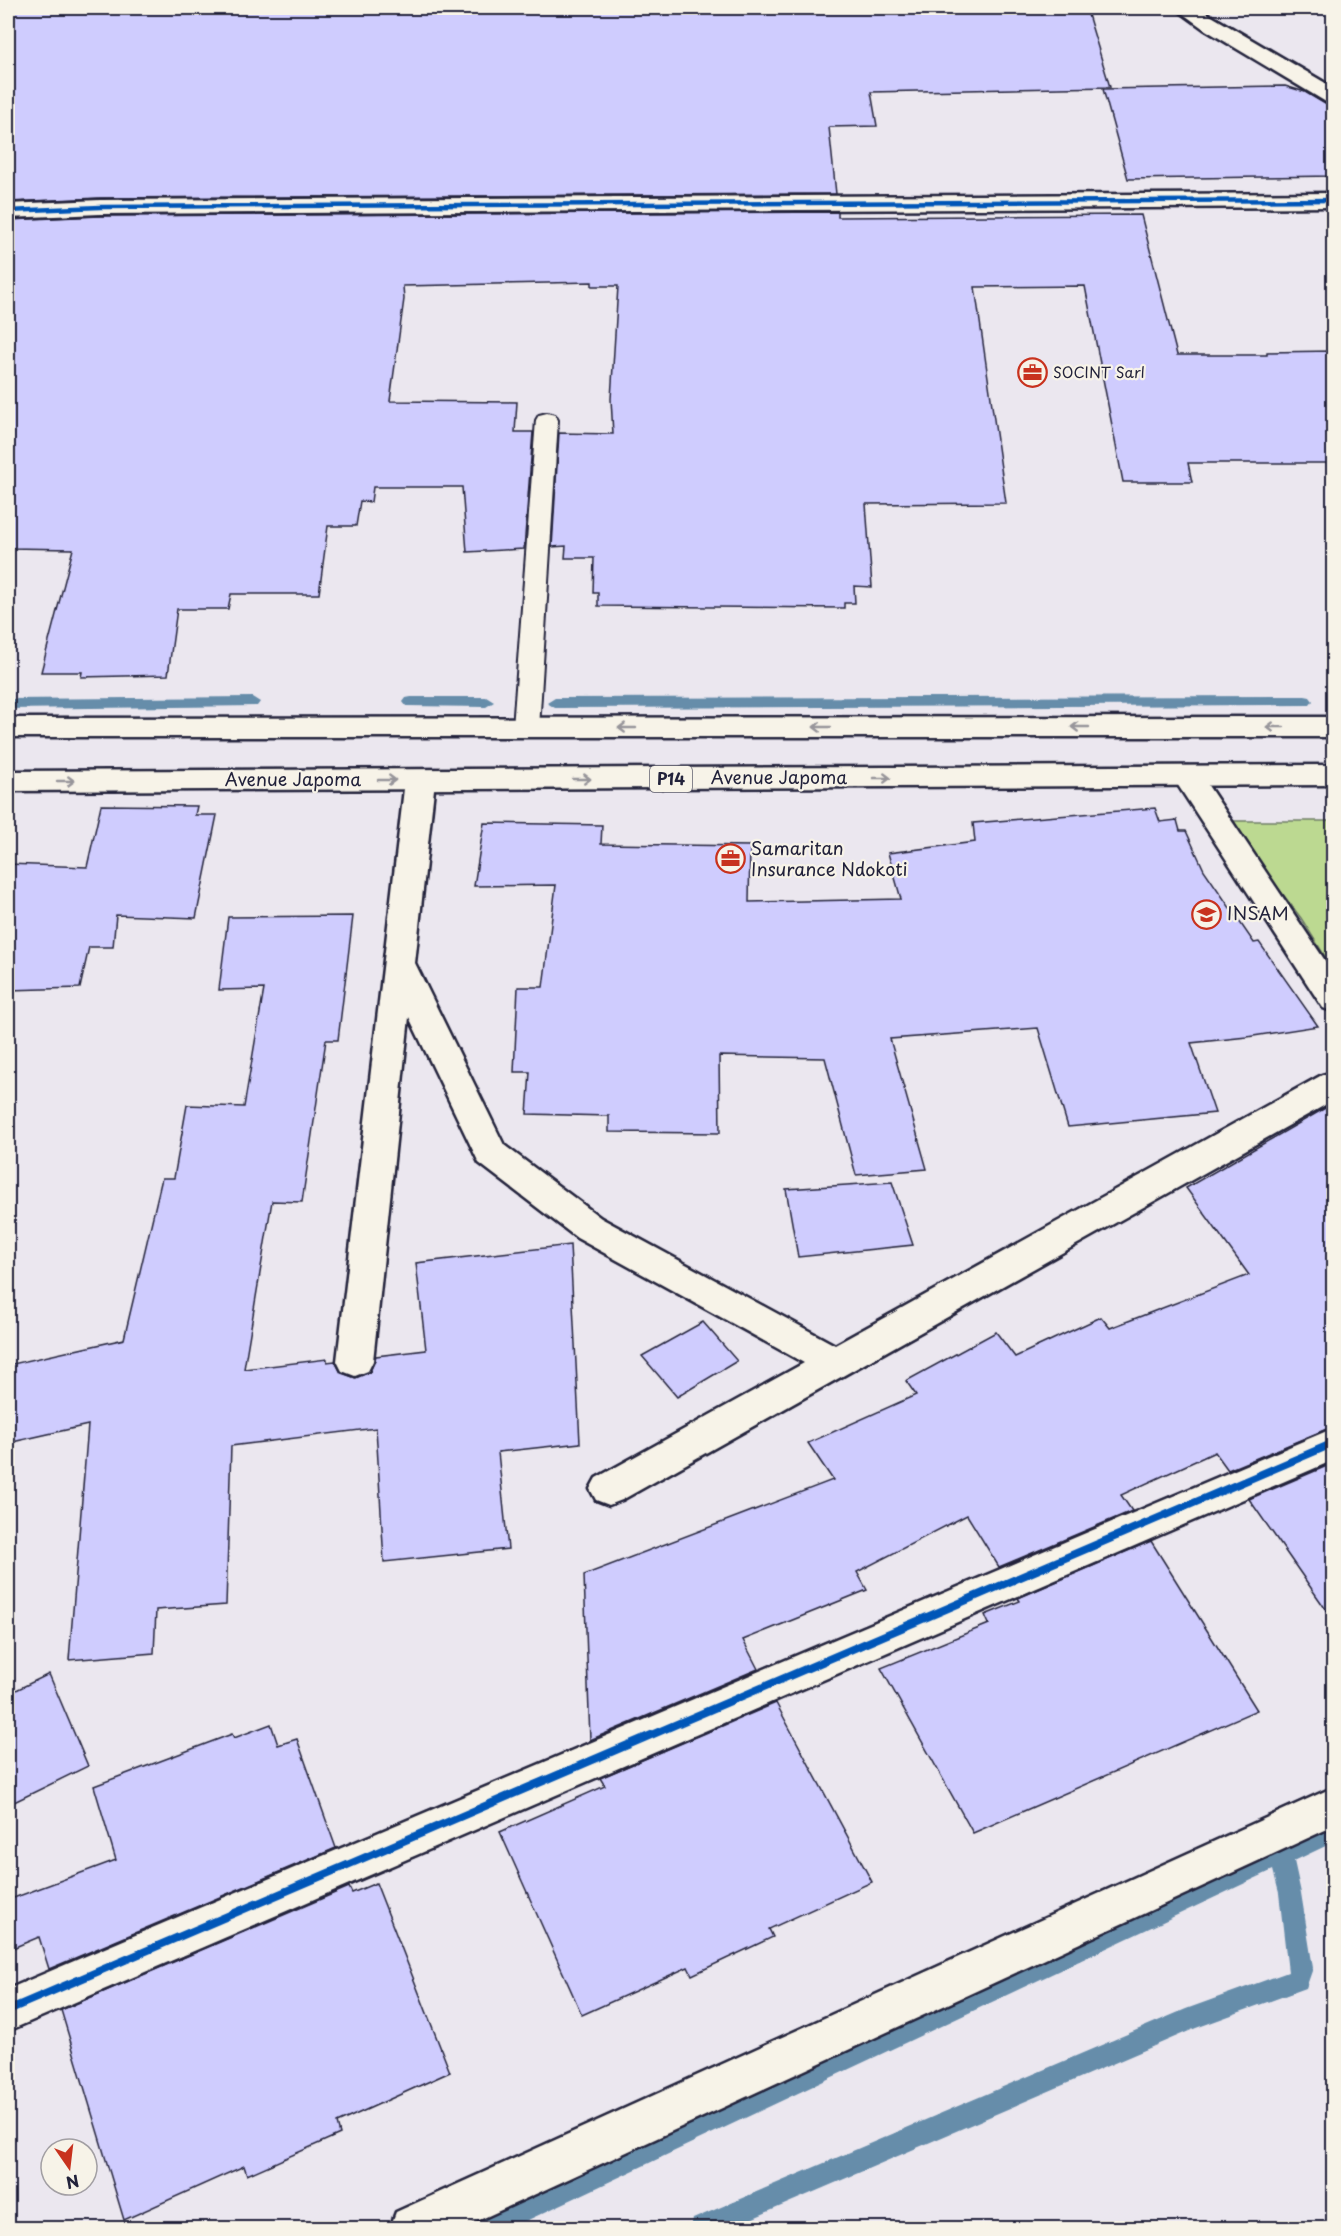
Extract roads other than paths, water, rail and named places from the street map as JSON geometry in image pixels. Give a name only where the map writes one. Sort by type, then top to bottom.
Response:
[{"type":"street","points":[[1185,8],[1334,97]]},
{"type":"street","points":[[8,211],[112,206],[1334,200]]},
{"type":"street","points":[[8,728],[1334,727]]},
{"type":"street","name":"Avenue Japoma","points":[[8,781],[1334,775]]},
{"type":"street","points":[[1187,776],[1334,1000]]},
{"type":"street","points":[[355,1360],[420,780]]},
{"type":"street","points":[[400,964],[491,1154],[589,1228],[834,1362]]},
{"type":"street","points":[[609,1489],[1334,1084]]},
{"type":"street","points":[[8,2010],[1334,1443]]},
{"type":"street","points":[[412,2229],[1334,1806]]},
{"type":"lane","points":[[525,728],[547,420]]},
{"type":"waterway","points":[[555,703],[1305,701]]},
{"type":"waterway","points":[[8,704],[252,702]]},
{"type":"waterway","points":[[411,702],[486,702]]},
{"type":"waterway","points":[[702,2228],[1194,2017],[1298,1980],[1301,1968],[1290,1893],[1281,1856],[1334,1830]]},
{"type":"waterway","points":[[485,2228],[1273,1859]]},
{"type":"place","name":"SOCINT Sarl","points":[[1032,373]]},
{"type":"place","name":"Samaritan Insurance Ndokoti","points":[[730,859]]},
{"type":"place","name":"INSAM","points":[[1206,914]]}]
